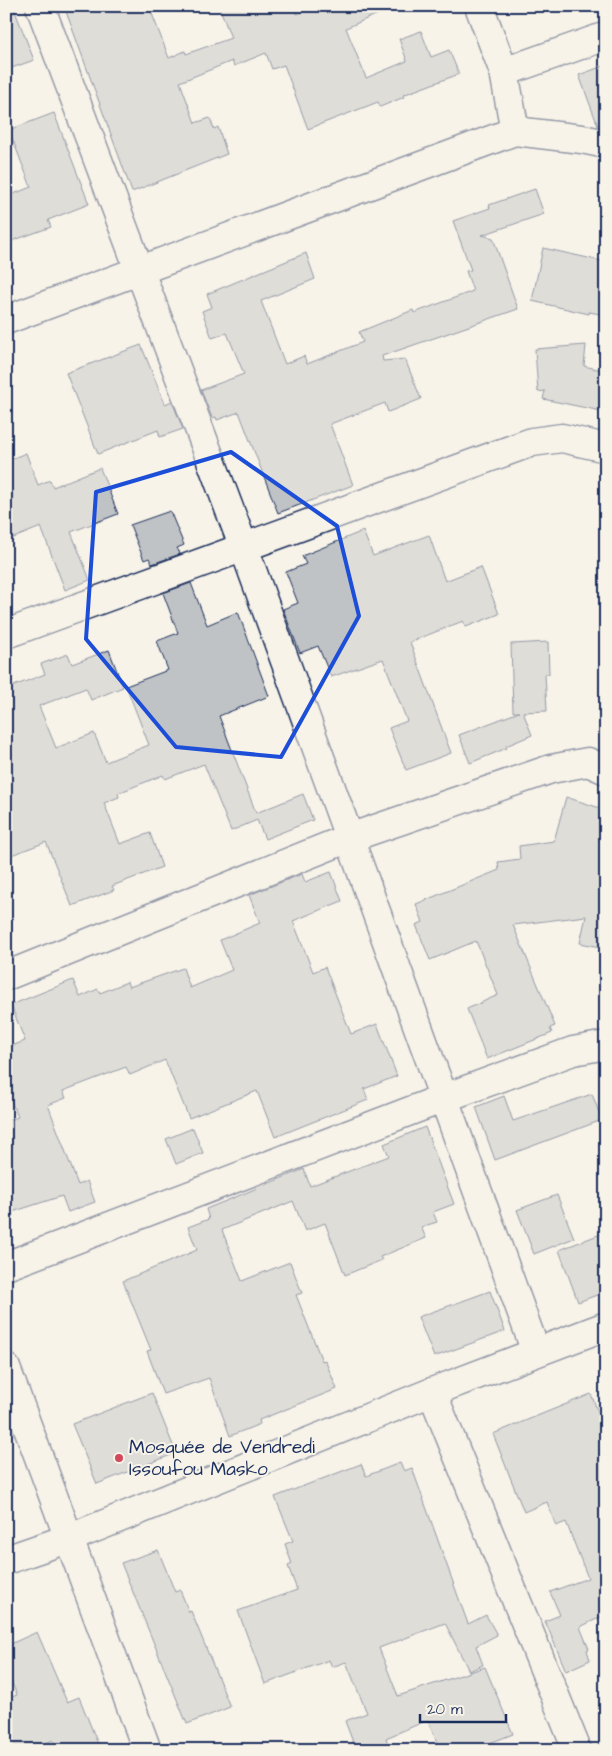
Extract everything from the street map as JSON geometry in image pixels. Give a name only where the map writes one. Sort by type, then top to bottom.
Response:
[{"type":"street","points":[[40,6],[244,548],[536,1352]]},
{"type":"street","points":[[479,6],[504,72],[515,130]]},
{"type":"street","points":[[504,72],[606,36]]},
{"type":"street","points":[[6,320],[515,130],[606,144]]},
{"type":"street","points":[[6,634],[532,442],[562,438],[606,448]]},
{"type":"street","points":[[6,976],[349,838],[551,769],[588,762],[606,770]]},
{"type":"street","points":[[6,1266],[444,1098],[573,1051],[606,1045]]},
{"type":"street","points":[[6,1560],[70,1538],[432,1392],[606,1326]]},
{"type":"street","points":[[6,1368],[148,1750]]},
{"type":"street","points":[[432,1392],[577,1750]]},
{"type":"highlighted area","points":[[231,452],[337,526],[359,616],[281,757],[176,747],[86,639],[96,492]]},
{"type":"building","points":[[6,6],[13,6],[34,60],[6,70]]},
{"type":"building","points":[[64,6],[149,6],[169,58],[185,51],[186,54],[231,38],[219,6],[294,6],[297,14],[318,6],[396,6],[346,28],[366,78],[407,61],[399,39],[421,31],[431,57],[449,50],[459,74],[403,95],[404,97],[380,107],[378,102],[308,129],[284,65],[272,69],[266,53],[234,66],[232,61],[180,82],[195,123],[210,118],[214,129],[218,127],[227,154],[132,192]]},
{"type":"building","points":[[606,65],[606,128],[598,126],[579,75]]},
{"type":"building","points":[[54,113],[89,204],[48,220],[51,227],[6,243],[6,197],[31,187],[9,130]]},
{"type":"building","points":[[535,189],[544,214],[482,235],[493,238],[518,309],[382,356],[383,361],[405,359],[421,399],[388,412],[385,403],[330,424],[353,485],[278,513],[239,412],[217,420],[216,417],[212,418],[201,390],[244,374],[227,333],[212,338],[202,311],[212,307],[207,294],[306,253],[315,279],[261,301],[285,364],[304,356],[307,364],[363,342],[359,332],[413,310],[414,313],[473,291],[466,271],[471,270],[453,221],[490,208],[489,205]]},
{"type":"building","points":[[543,248],[606,262],[606,315],[589,312],[589,314],[532,301]]},
{"type":"building","points":[[141,345],[165,404],[172,401],[183,429],[160,437],[158,430],[98,454],[66,373]]},
{"type":"building","points":[[586,345],[584,366],[606,371],[606,412],[543,399],[545,391],[538,392],[535,349]]},
{"type":"building","points":[[26,453],[38,485],[50,480],[53,487],[100,468],[118,514],[71,532],[90,580],[65,590],[41,527],[6,541],[6,461]]},
{"type":"building","points":[[170,511],[184,545],[177,548],[180,554],[152,564],[149,558],[144,560],[130,525]]},
{"type":"building","points":[[363,531],[373,556],[429,535],[445,581],[481,567],[499,614],[466,627],[463,621],[410,642],[451,753],[406,770],[389,728],[407,721],[383,659],[331,677],[318,646],[300,653],[283,609],[298,603],[286,572],[306,564],[302,556]]},
{"type":"building","points":[[191,583],[207,625],[238,612],[269,696],[219,716],[256,813],[303,794],[313,820],[265,839],[257,820],[231,831],[204,764],[165,779],[163,775],[118,793],[119,797],[104,803],[120,844],[150,833],[162,867],[112,886],[114,890],[72,906],[46,842],[6,857],[6,689],[45,674],[41,664],[68,654],[72,664],[109,650],[123,687],[91,700],[86,688],[39,706],[56,748],[94,733],[106,762],[149,745],[126,686],[168,670],[157,641],[178,633],[163,593]]},
{"type":"building","points":[[548,642],[549,674],[545,674],[547,711],[523,712],[532,735],[506,746],[507,748],[470,763],[459,735],[519,712],[513,712],[511,644]]},
{"type":"building","points":[[566,797],[606,810],[606,948],[580,943],[586,916],[513,925],[555,1026],[550,1028],[552,1033],[487,1059],[467,1009],[498,995],[476,941],[430,960],[416,925],[423,922],[416,904],[499,870],[498,862],[520,859],[519,846],[554,841]]},
{"type":"building","points":[[331,872],[342,901],[293,921],[313,972],[325,967],[351,1034],[377,1024],[397,1076],[364,1089],[368,1100],[275,1137],[257,1091],[189,1118],[165,1060],[130,1075],[126,1067],[63,1091],[66,1098],[48,1105],[78,1185],[87,1181],[95,1202],[68,1212],[62,1196],[6,1214],[6,1121],[18,1117],[6,1089],[6,1048],[25,1041],[11,1005],[73,980],[80,997],[98,989],[100,993],[127,982],[129,987],[183,968],[190,988],[232,970],[220,940],[260,923],[249,895],[302,874],[305,882]]},
{"type":"building","points":[[592,1094],[602,1120],[495,1160],[476,1107],[504,1096],[513,1121]]},
{"type":"building","points":[[425,1127],[454,1204],[433,1212],[437,1222],[421,1227],[426,1238],[380,1257],[382,1260],[345,1275],[325,1223],[305,1231],[293,1201],[222,1230],[242,1281],[290,1262],[302,1293],[296,1295],[322,1361],[325,1360],[337,1389],[259,1420],[260,1424],[230,1436],[209,1378],[163,1394],[147,1351],[151,1350],[123,1281],[197,1250],[188,1227],[209,1219],[206,1209],[304,1169],[310,1186],[389,1156],[384,1144]]},
{"type":"building","points":[[193,1128],[203,1153],[176,1164],[166,1139]]},
{"type":"building","points":[[557,1195],[574,1238],[534,1254],[517,1210]]},
{"type":"building","points":[[606,1232],[605,1292],[578,1302],[559,1250]]},
{"type":"building","points":[[490,1291],[505,1331],[434,1357],[418,1317]]},
{"type":"building","points":[[152,1393],[176,1453],[97,1484],[72,1424]]},
{"type":"building","points":[[591,1394],[606,1432],[606,1619],[603,1616],[580,1627],[589,1649],[587,1650],[590,1660],[566,1671],[545,1621],[560,1615],[550,1592],[588,1578],[566,1522],[556,1526],[547,1502],[524,1512],[493,1434]]},
{"type":"building","points":[[400,1463],[404,1471],[412,1468],[468,1624],[486,1615],[497,1635],[476,1646],[483,1665],[469,1671],[445,1623],[379,1648],[398,1696],[485,1667],[513,1734],[472,1750],[440,1750],[428,1720],[386,1738],[390,1750],[356,1750],[345,1721],[367,1713],[346,1662],[332,1667],[329,1660],[265,1684],[238,1611],[297,1590],[288,1566],[292,1564],[285,1544],[293,1541],[275,1497],[361,1464],[366,1476]]},
{"type":"building","points":[[158,1550],[175,1592],[180,1590],[189,1612],[191,1611],[230,1707],[187,1724],[121,1563]]},
{"type":"building","points":[[37,1632],[67,1702],[79,1697],[98,1744],[83,1750],[57,1750],[53,1740],[29,1750],[6,1750],[6,1699],[17,1695],[6,1669],[6,1646]]},
{"type":"place","name":"Mosquée de Vendredi Issoufou Masko","points":[[119,1458]]}]
